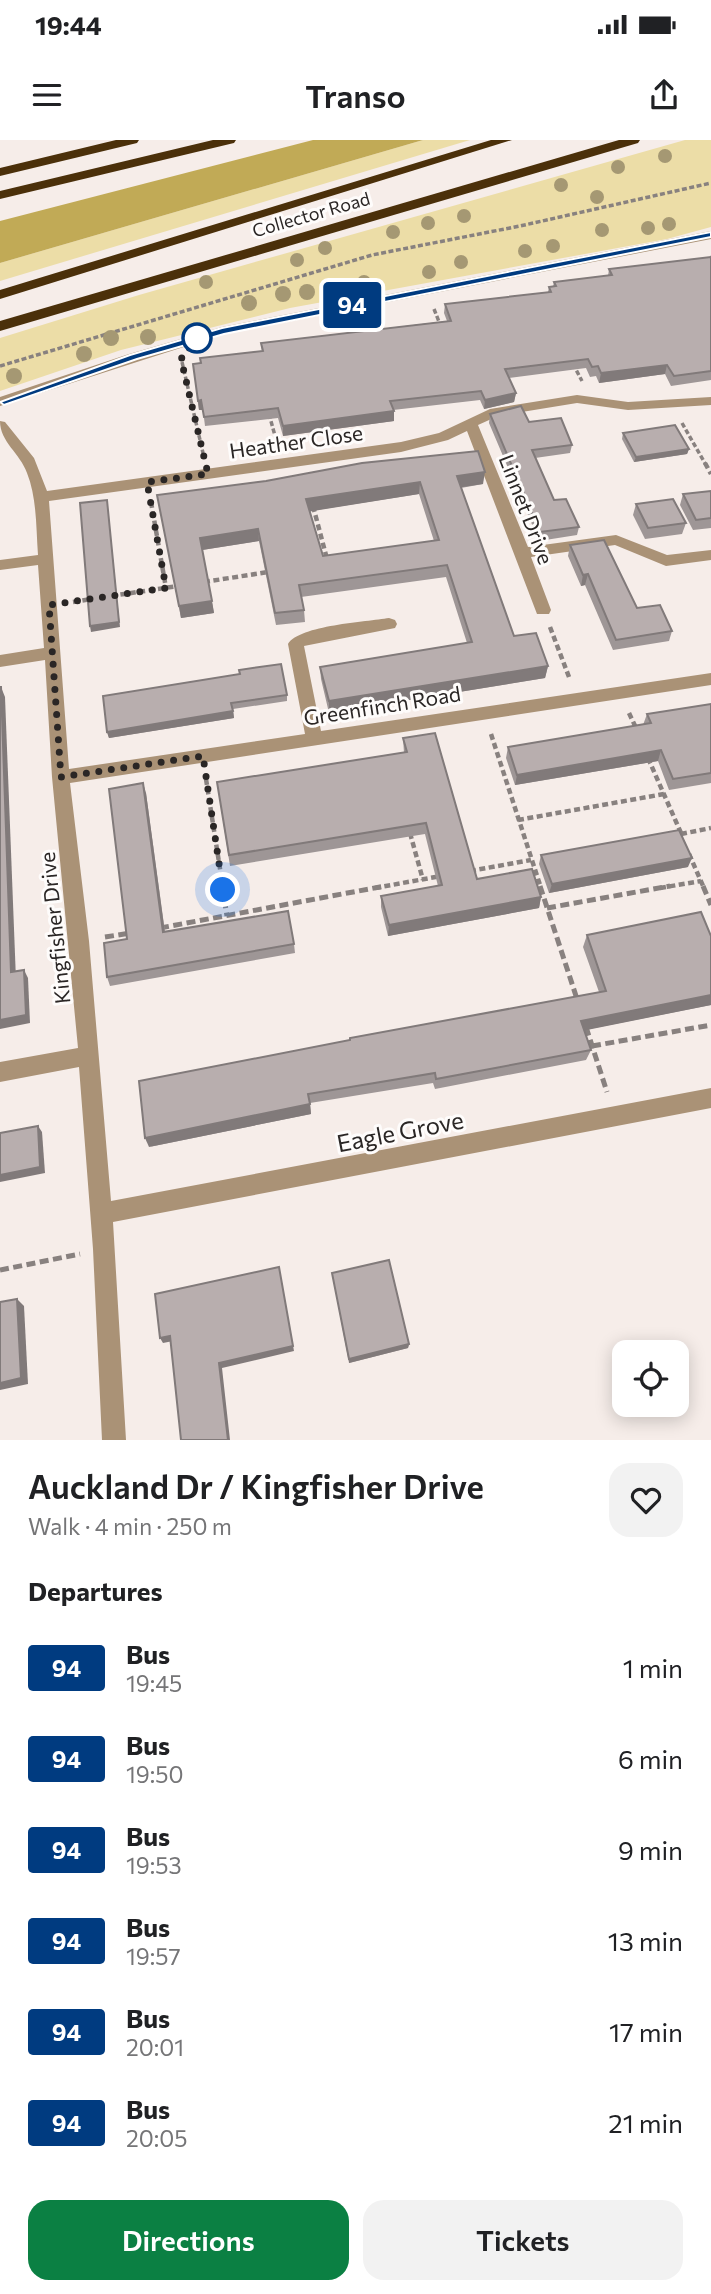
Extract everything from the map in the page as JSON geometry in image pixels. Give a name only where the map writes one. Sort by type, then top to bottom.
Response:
[{"type":"highway","points":[[0,172],[132,140]]},
{"type":"highway","points":[[0,194],[229,140]]},
{"type":"highway","name":"Collector Road","points":[[0,295],[505,140]]},
{"type":"highway","name":"Collector Road","points":[[0,326],[633,140]]},
{"type":"street","points":[[0,402],[222,331],[711,235]]},
{"type":"street","name":"Heather Close","points":[[41,497],[401,447],[443,437],[495,412],[578,399],[628,406],[711,401]]},
{"type":"street","name":"Linnet Drive","points":[[471,424],[543,610]]},
{"type":"street","name":"Kingfisher Drive","points":[[0,425],[29,456],[36,472],[41,497],[61,777],[79,942],[104,1249],[114,1440]]},
{"type":"street","points":[[523,553],[616,540],[666,561],[711,555]]},
{"type":"street","points":[[0,565],[45,559]]},
{"type":"street","points":[[314,739],[296,645],[303,638],[389,624]]},
{"type":"street","points":[[0,661],[53,652]]},
{"type":"street","name":"Greenfinch Road","points":[[61,777],[711,679]]},
{"type":"street","points":[[0,1072],[89,1056]]},
{"type":"street","name":"Eagle Grove","points":[[100,1214],[711,1098]]},
{"type":"path","points":[[0,366],[372,256],[711,183]]},
{"type":"path","points":[[432,305],[446,337]]},
{"type":"path","points":[[568,355],[584,384]]},
{"type":"path","points":[[181,359],[208,474]]},
{"type":"path","points":[[671,404],[711,474]]},
{"type":"path","points":[[268,410],[282,464]]},
{"type":"path","points":[[302,461],[328,563]]},
{"type":"path","points":[[147,482],[166,588]]},
{"type":"path","points":[[193,583],[274,571]]},
{"type":"path","points":[[49,605],[179,586]]},
{"type":"path","points":[[543,610],[578,699]]},
{"type":"path","points":[[621,692],[637,731]]},
{"type":"path","points":[[484,713],[580,1008]]},
{"type":"path","points":[[203,756],[227,916]]},
{"type":"path","points":[[648,756],[711,905]]},
{"type":"path","points":[[518,820],[664,794]]},
{"type":"path","points":[[681,834],[711,828]]},
{"type":"path","points":[[409,830],[423,880]]},
{"type":"path","points":[[464,872],[531,860]]},
{"type":"path","points":[[146,930],[450,875]]},
{"type":"path","points":[[547,908],[701,881]]},
{"type":"path","points":[[79,942],[133,932]]},
{"type":"path","points":[[584,1021],[615,1116]]},
{"type":"path","points":[[592,1046],[711,1025]]},
{"type":"path","points":[[0,1270],[104,1249]]},
{"type":"shaded area","points":[[313,140],[423,140],[0,263],[0,221]]},
{"type":"shaded area","points":[[423,140],[470,140],[0,281],[0,263]]},
{"type":"shaded area","points":[[685,140],[711,140],[711,227],[667,239],[290,308],[121,350],[0,391],[0,338],[139,295]]},
{"type":"building","points":[[711,257],[711,371],[674,376],[667,365],[601,373],[598,366],[592,367],[588,359],[505,369],[516,393],[485,400],[481,391],[390,401],[394,411],[283,426],[278,408],[204,417],[201,400],[198,401],[193,364],[201,363],[200,358],[263,351],[261,343],[451,321],[445,304],[551,292],[549,287],[556,286],[554,282],[612,275],[609,269]]},
{"type":"building","points":[[521,406],[529,422],[561,418],[572,445],[532,450],[554,500],[566,499],[579,527],[540,532],[490,414]]},
{"type":"building","points":[[675,425],[689,449],[636,457],[623,433]]},
{"type":"building","points":[[478,451],[485,472],[457,476],[514,636],[536,633],[548,666],[329,701],[320,667],[472,642],[447,565],[299,585],[304,610],[275,613],[258,529],[200,538],[212,601],[179,606],[157,495],[266,481],[362,463]],"holes":[[[420,482],[439,540],[323,556],[306,499]]]},
{"type":"building","points":[[711,491],[711,518],[696,520],[683,494]]},
{"type":"building","points":[[673,499],[686,523],[648,528],[636,504]]},
{"type":"building","points":[[107,500],[119,622],[90,626],[80,503]]},
{"type":"building","points":[[604,540],[637,608],[660,605],[672,631],[616,640],[588,574],[583,575],[570,545]]},
{"type":"building","points":[[281,664],[287,695],[231,703],[233,711],[107,732],[103,696],[240,674],[239,670]]},
{"type":"building","points":[[0,687],[11,972],[24,970],[26,1015],[0,1020]]},
{"type":"building","points":[[711,704],[711,773],[673,779],[661,750],[517,775],[508,747],[651,723],[647,714]]},
{"type":"building","points":[[435,733],[477,879],[532,869],[541,897],[389,925],[381,896],[442,885],[426,823],[229,855],[217,782],[407,752],[403,738]]},
{"type":"building","points":[[143,783],[163,932],[288,911],[294,944],[107,977],[104,943],[127,939],[109,789]]},
{"type":"building","points":[[679,830],[692,858],[552,884],[541,855]]},
{"type":"building","points":[[701,912],[711,936],[711,995],[581,1021],[591,1050],[436,1079],[435,1073],[308,1094],[310,1104],[145,1138],[139,1081],[350,1038],[606,991],[587,935]]},
{"type":"building","points":[[38,1126],[40,1167],[0,1175],[0,1133]]},
{"type":"building","points":[[389,1260],[409,1344],[349,1359],[332,1273]]},
{"type":"building","points":[[279,1267],[293,1346],[219,1363],[228,1440],[181,1440],[170,1336],[160,1338],[155,1294]]},
{"type":"building","points":[[17,1299],[21,1378],[0,1383],[0,1302]]},
{"type":"bus line","name":"94","points":[[0,402],[222,331],[711,235]]},
{"type":"route","points":[[197,338],[181,359],[208,474],[147,482],[166,588],[49,605],[61,777],[203,756],[223,890]]}]
